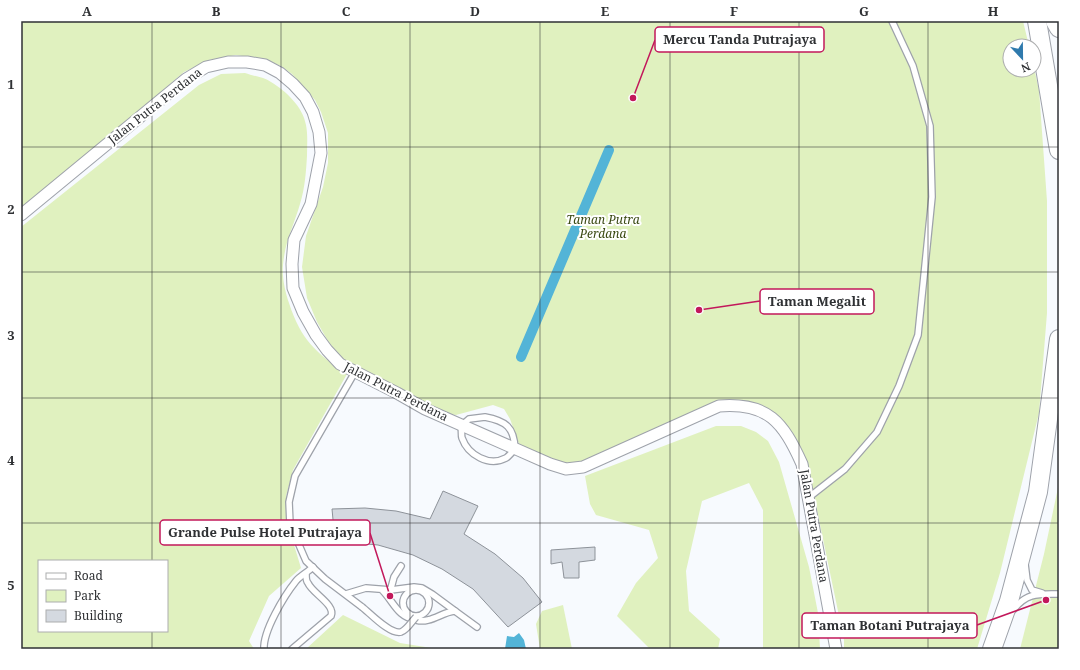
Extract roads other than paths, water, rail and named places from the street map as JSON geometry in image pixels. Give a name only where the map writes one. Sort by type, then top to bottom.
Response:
[{"type":"main road","points":[[1037,21],[1059,150]]},
{"type":"main road","points":[[1055,21],[1059,28]]},
{"type":"main road","points":[[995,641],[1009,601],[1038,492],[1059,339]]},
{"type":"street","name":"Jalan Putra Perdana","points":[[21,215],[180,84],[206,67],[228,62],[247,62],[265,65],[280,73],[304,97],[313,112],[319,132],[322,153],[311,204],[294,240],[292,264],[293,288],[302,312],[327,350],[340,364],[461,426],[550,464],[566,469],[583,467],[719,406],[743,405],[769,414],[784,430],[802,464],[834,646]]},
{"type":"lane","points":[[808,498],[845,469],[877,432],[899,386],[918,335],[932,197],[930,126],[913,66],[892,21]]},
{"type":"lane","points":[[355,372],[294,476],[289,502],[290,524],[306,561],[325,579],[362,606],[387,628],[402,632],[416,617],[422,615],[428,610],[430,604],[428,597],[423,592],[417,590],[410,592],[405,596],[403,603],[404,610],[409,615],[416,617]]},
{"type":"lane","points":[[485,418],[499,420],[507,426],[514,438],[515,449],[506,458],[492,462],[479,458],[468,450],[462,438],[461,426],[469,419],[485,418]]},
{"type":"lane","points":[[1024,546],[1027,580],[1032,590],[1046,594]]},
{"type":"lane","points":[[389,596],[394,577],[401,566]]},
{"type":"lane","points":[[264,649],[266,632],[272,619],[296,581],[313,567]]},
{"type":"lane","points":[[292,649],[332,614],[332,610],[308,583],[306,574]]},
{"type":"lane","points":[[346,594],[366,588],[382,590],[406,587],[422,588],[477,627]]},
{"type":"lane","points":[[382,590],[389,596],[401,615],[410,619],[422,621],[429,620],[445,612],[455,611]]},
{"type":"lane","points":[[995,641],[1014,608],[1025,597],[1031,595],[1059,594]]},
{"type":"water","points":[[519,633],[524,640],[526,649],[505,649],[507,636],[514,637]]},
{"type":"waterway","points":[[521,357],[609,150]]},
{"type":"place","name":"Mercu Tanda Putrajaya","points":[[633,98]]},
{"type":"place","name":"Taman Megalit","points":[[699,310]]},
{"type":"place","name":"Grande Pulse Hotel Putrajaya","points":[[390,596]]},
{"type":"place","name":"Taman Botani Putrajaya","points":[[1046,600]]},
{"type":"park label","name":"Taman Putra Perdana","points":[[603,227]]}]
